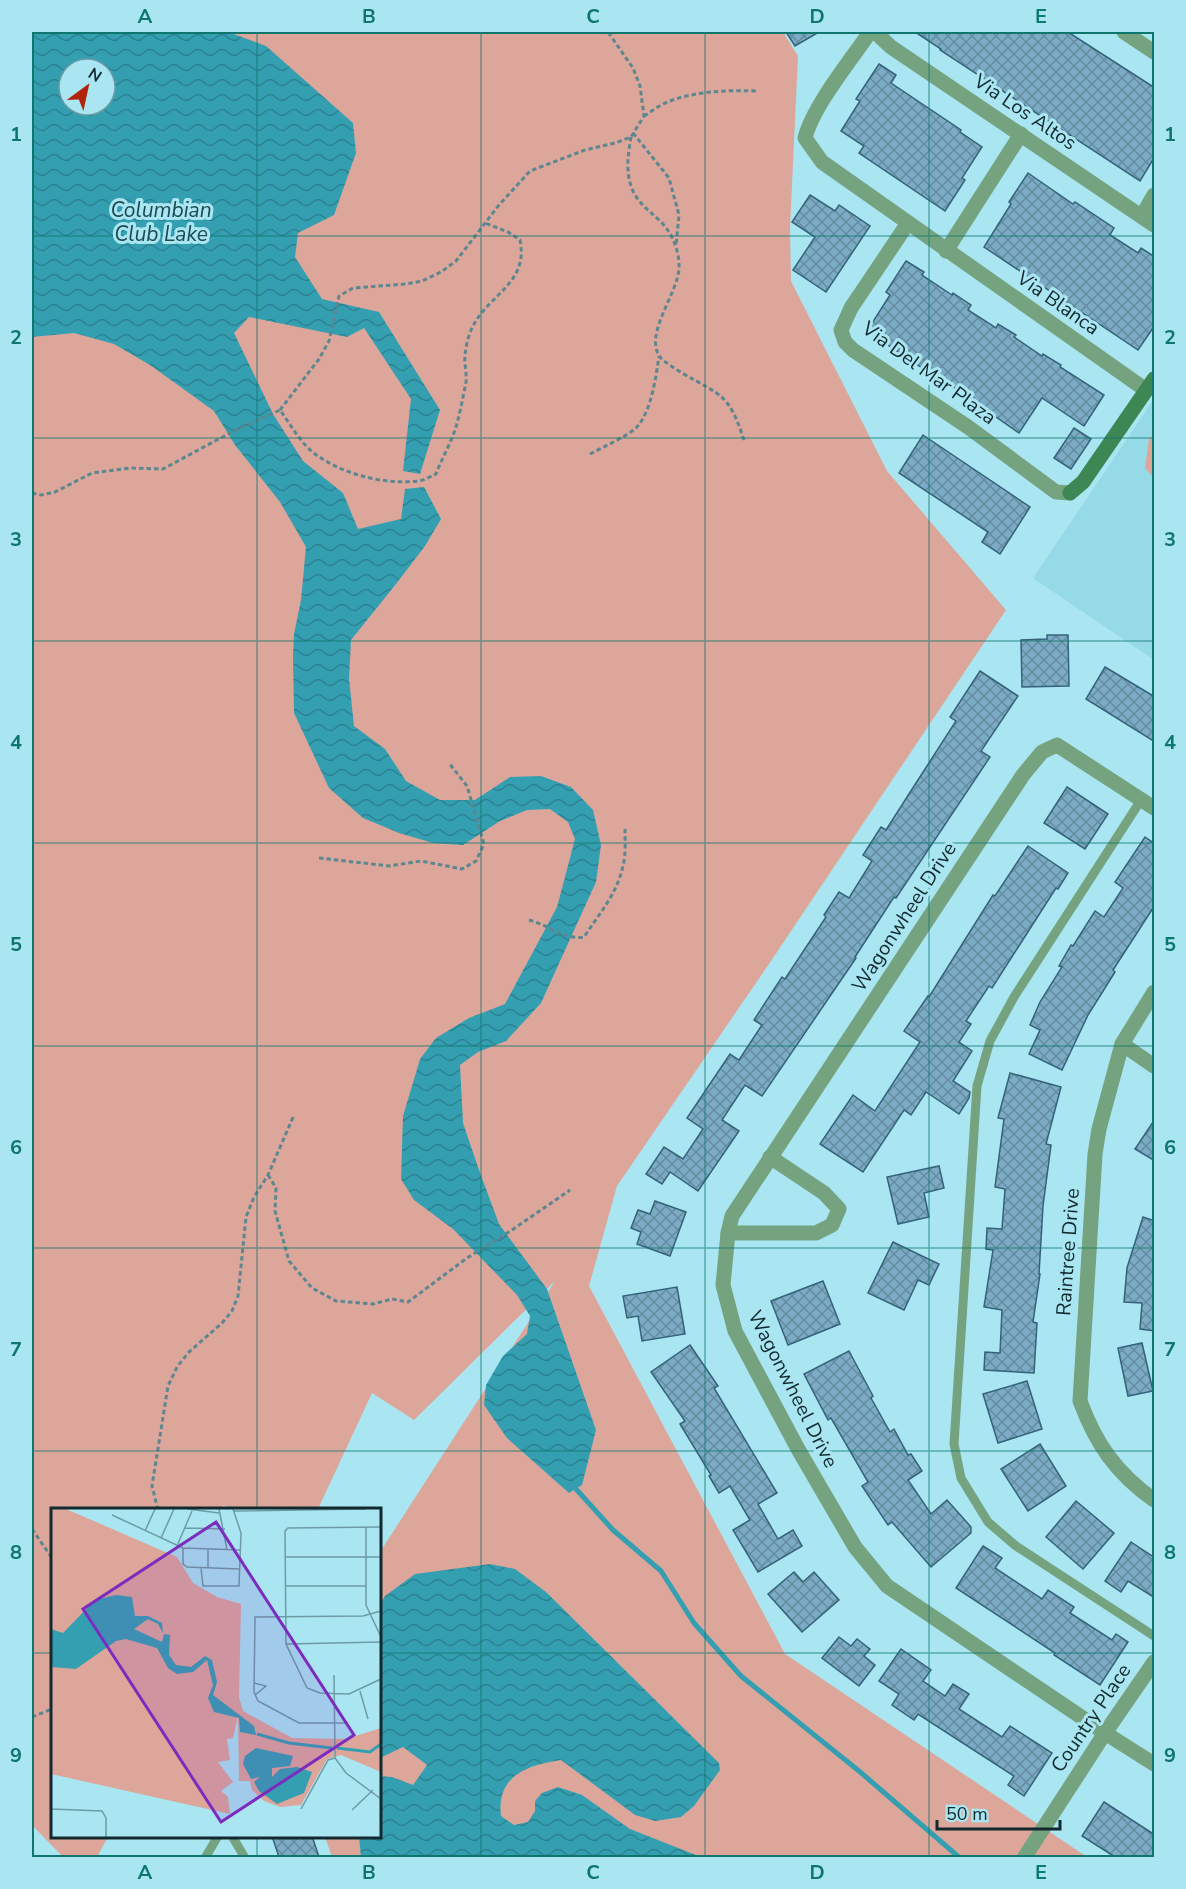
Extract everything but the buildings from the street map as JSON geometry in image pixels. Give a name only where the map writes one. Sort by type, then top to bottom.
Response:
[{"type":"street","name":"Via Blanca","points":[[870,32],[808,127],[805,138],[822,162],[946,251],[1150,385]]},
{"type":"street","name":"Via Los Altos","points":[[875,32],[891,47],[1155,225]]},
{"type":"street","points":[[1124,32],[1155,52]]},
{"type":"street","points":[[946,251],[1021,134]]},
{"type":"street","points":[[1142,216],[1155,195]]},
{"type":"street","name":"Via Del Mar Plaza","points":[[908,223],[851,309],[841,330],[845,342],[968,427],[1056,492],[1070,493],[1083,482],[1150,385]]},
{"type":"street","name":"Wagonwheel Drive","points":[[1141,800],[1057,745],[1042,752],[1023,775],[732,1216],[723,1285],[735,1331],[798,1449],[855,1547],[887,1586],[1105,1733],[1155,1764]]},
{"type":"street","points":[[1141,800],[1155,808]]},
{"type":"street","name":"Raintree Drive","points":[[1155,992],[1122,1044],[1099,1129],[1095,1154],[1080,1401],[1091,1430],[1114,1464],[1142,1491],[1155,1500]]},
{"type":"street","points":[[1122,1044],[1155,1066]]},
{"type":"street","points":[[728,1233],[816,1233],[832,1225],[839,1209],[824,1192],[770,1157]]},
{"type":"street","name":"Country Place","points":[[1024,1857],[1105,1733],[1155,1662]]},
{"type":"lane","points":[[1141,800],[1014,997],[990,1041],[977,1086],[954,1444],[961,1478],[988,1522],[1016,1546],[1155,1636]]},
{"type":"lane","points":[[205,1857],[217,1838]]},
{"type":"lane","points":[[232,1838],[245,1857]]},
{"type":"path","points":[[608,32],[633,68],[640,86],[644,116]]},
{"type":"path","points":[[676,247],[661,221],[645,209],[633,190],[627,161],[632,135],[644,116],[668,102],[724,90],[756,90]]},
{"type":"path","points":[[32,494],[55,492],[92,473],[130,468],[163,470],[228,434],[280,410],[319,359],[329,341],[339,296],[353,288],[406,284],[441,272],[456,261],[530,171],[585,150],[615,143],[632,135]]},
{"type":"path","points":[[590,454],[635,429],[643,419],[654,387],[660,356],[656,344],[658,327],[677,283],[679,267],[676,247],[679,215],[669,178],[632,135]]},
{"type":"path","points":[[280,410],[316,456],[340,468],[363,476],[396,481],[422,481],[436,474],[455,429],[466,379],[464,356],[471,330],[481,312],[503,291],[517,273],[522,254],[519,240],[508,232],[485,223]]},
{"type":"path","points":[[660,356],[677,370],[720,393],[733,408],[744,440]]},
{"type":"path","points":[[319,858],[389,866],[421,861],[462,869],[476,861],[484,844],[467,786],[449,763]]},
{"type":"path","points":[[529,920],[542,923],[573,939],[584,938],[610,900],[624,863],[625,828]]},
{"type":"path","points":[[158,1508],[152,1486],[168,1386],[177,1367],[189,1352],[232,1311],[238,1296],[242,1273],[246,1217],[254,1197],[268,1175],[294,1115]]},
{"type":"path","points":[[268,1175],[276,1188],[275,1211],[289,1261],[312,1288],[336,1301],[373,1304],[393,1299],[408,1302],[467,1258],[570,1190]]},
{"type":"path","points":[[32,1529],[51,1557]]},
{"type":"path","points":[[32,1717],[51,1709]]},
{"type":"shaded area","points":[[32,32],[783,32],[798,56],[790,228],[791,281],[887,471],[1006,610],[617,1186],[589,1286],[785,1654],[1087,1857],[332,1857],[325,1838],[381,1838],[381,1550],[555,1281],[414,1420],[372,1393],[318,1508],[229,1508],[223,1505],[223,1508],[51,1508],[51,1838],[107,1838],[97,1857],[63,1857],[32,1825]]},
{"type":"shaded area","points":[[1154,399],[1154,660],[1033,578]]},
{"type":"shaded area","points":[[1154,433],[1154,478],[1145,468],[1149,439]]},
{"type":"water","name":"Columbian Club Lake","points":[[32,32],[228,32],[266,46],[353,123],[356,153],[334,215],[298,233],[295,257],[322,299],[379,312],[440,410],[420,474],[403,471],[411,399],[364,328],[347,337],[249,317],[234,333],[273,414],[303,461],[343,493],[358,529],[401,519],[405,489],[424,487],[441,519],[425,546],[351,640],[349,679],[354,726],[385,749],[406,781],[440,800],[475,800],[510,777],[541,776],[571,787],[593,810],[601,845],[596,882],[541,1003],[506,1041],[478,1052],[460,1065],[463,1123],[499,1224],[547,1289],[596,1430],[582,1485],[569,1493],[507,1438],[484,1405],[486,1385],[503,1356],[527,1334],[530,1316],[517,1295],[453,1229],[414,1200],[401,1179],[403,1116],[420,1059],[436,1038],[469,1018],[505,1004],[557,907],[575,839],[568,822],[550,809],[527,810],[500,821],[463,845],[433,843],[399,833],[363,818],[329,788],[294,713],[294,634],[301,600],[306,547],[280,502],[235,445],[214,411],[150,365],[114,344],[74,333],[32,337]]},
{"type":"water","points":[[490,1564],[515,1569],[546,1592],[719,1763],[720,1770],[694,1806],[681,1817],[655,1821],[635,1815],[561,1760],[537,1765],[516,1775],[503,1791],[501,1816],[514,1825],[528,1822],[535,1811],[535,1801],[542,1793],[558,1787],[582,1795],[630,1829],[701,1857],[361,1857],[359,1838],[381,1838],[381,1776],[392,1777],[413,1785],[427,1765],[403,1747],[381,1758],[381,1603],[385,1596],[415,1574]]},
{"type":"waterway","points":[[576,1489],[613,1530],[661,1571],[694,1623],[741,1676],[859,1771],[960,1858]]}]
